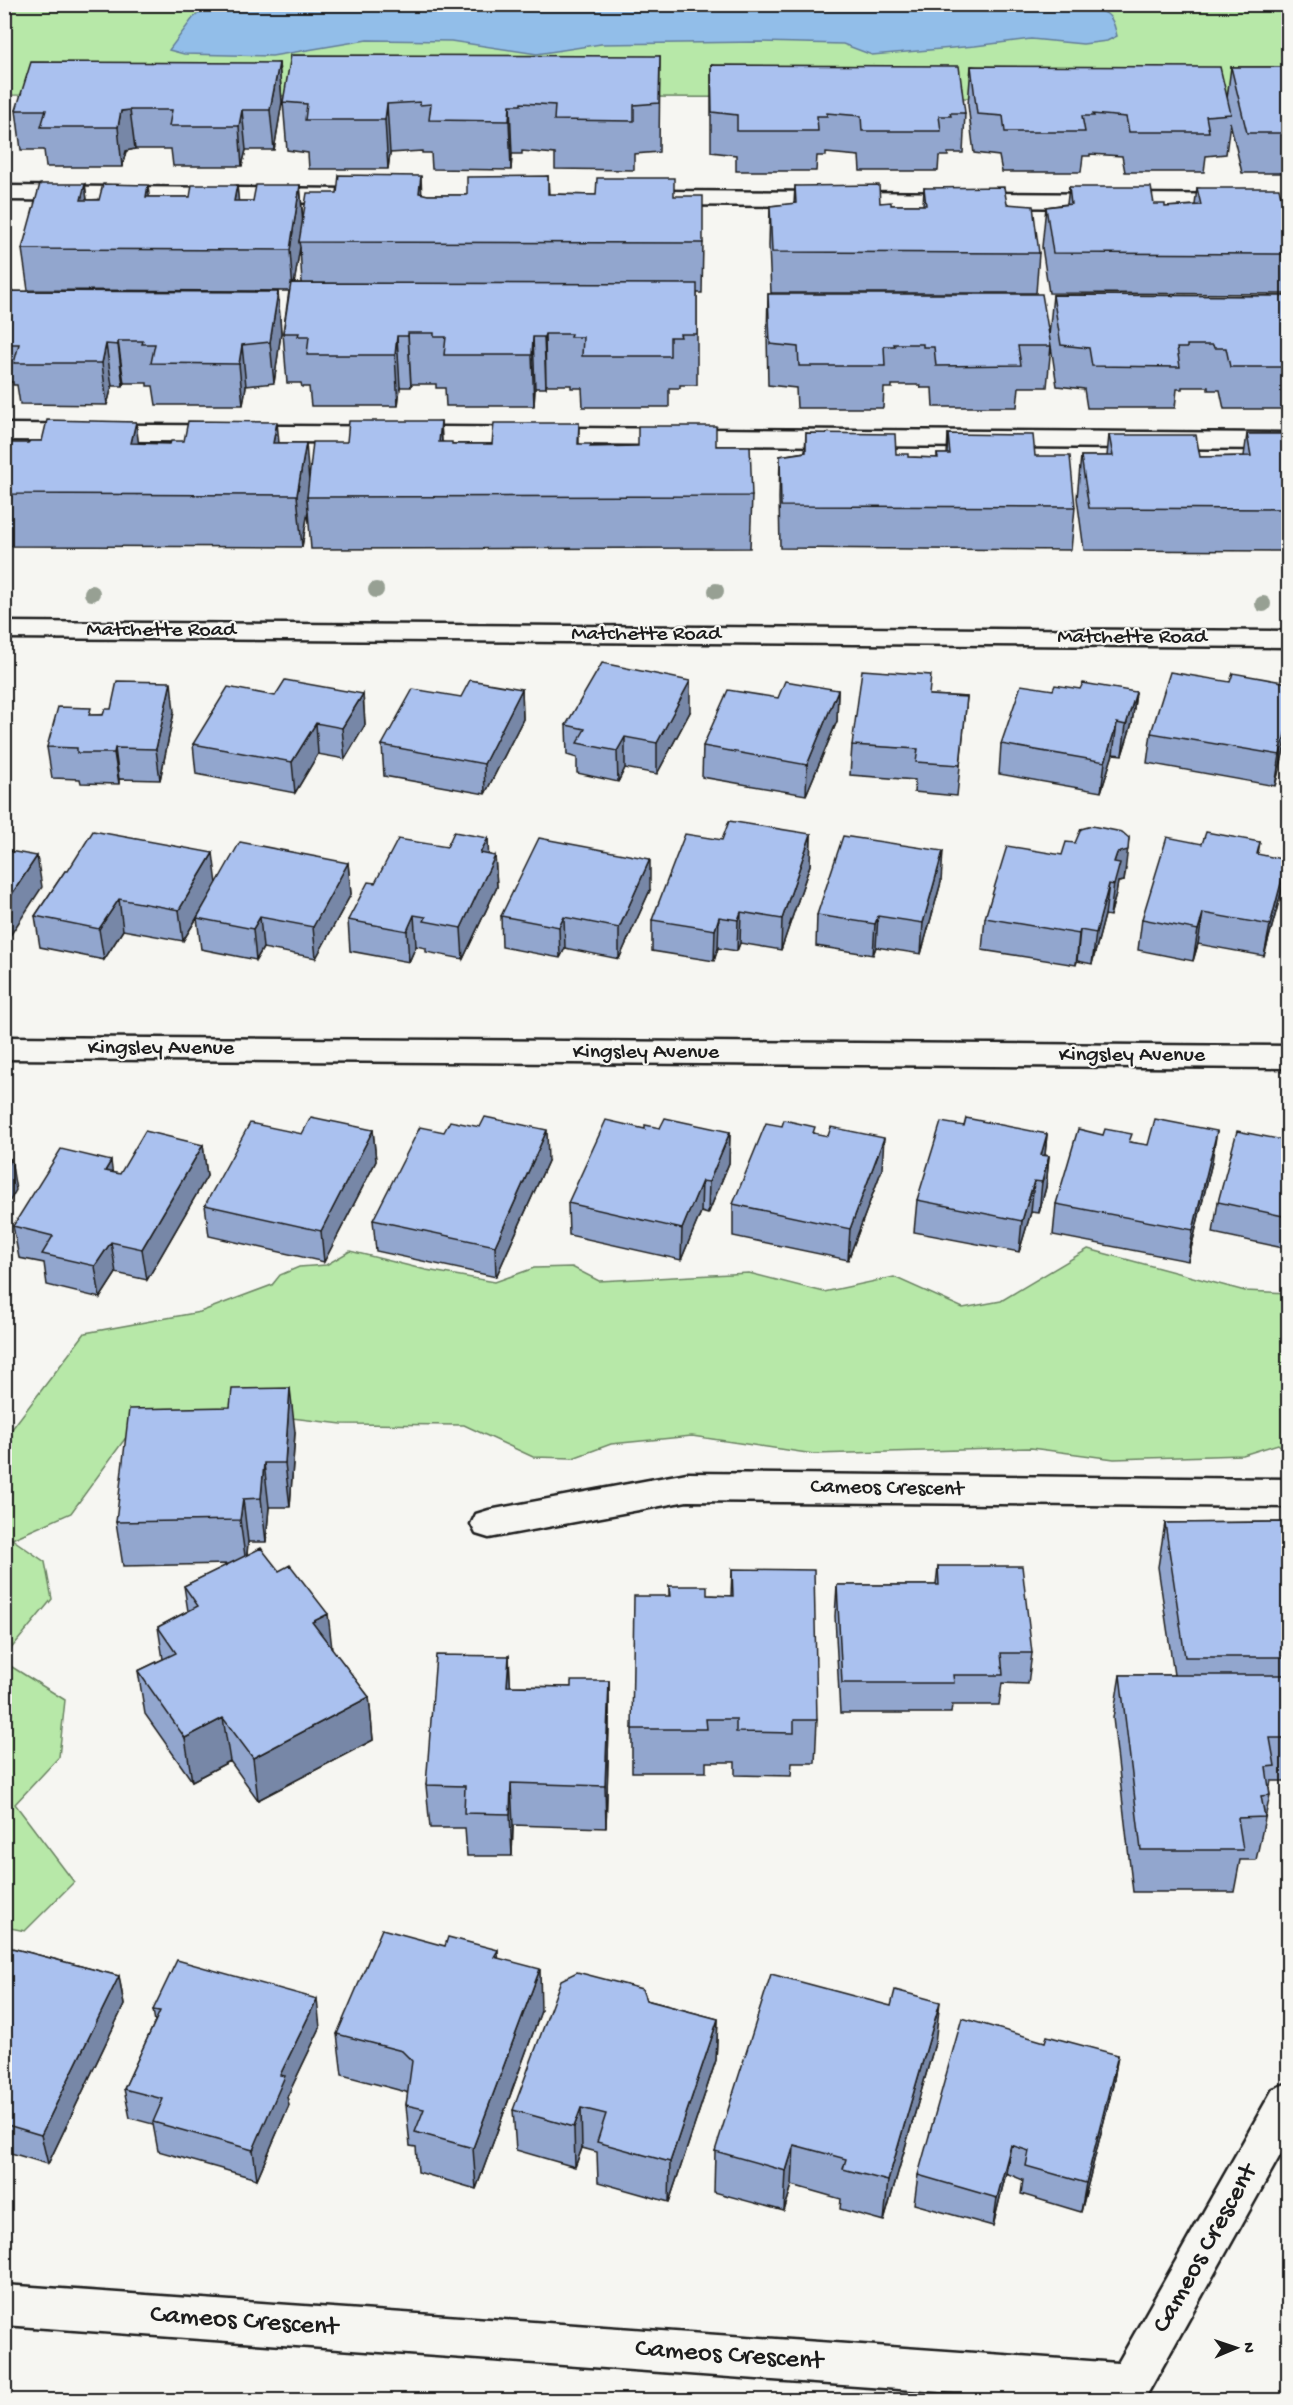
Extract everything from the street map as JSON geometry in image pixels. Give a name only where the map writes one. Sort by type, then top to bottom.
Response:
[{"type":"street","points":[[4,193],[373,196]]},
{"type":"street","points":[[635,198],[1288,202]]},
{"type":"street","points":[[4,432],[1288,441]]},
{"type":"street","name":"Matchette Road","points":[[4,630],[1288,639]]},
{"type":"street","name":"Kingsley Avenue","points":[[4,1048],[1288,1057]]},
{"type":"street","name":"Cameos Crescent","points":[[489,1524],[687,1486],[1288,1493]]},
{"type":"street","name":"Cameos Crescent","points":[[4,2305],[1130,2385],[1288,2102]]},
{"type":"green space","points":[[5,5],[1288,5],[1288,99],[5,95]]},
{"type":"green space","points":[[1088,1249],[1245,1291],[1288,1293],[1288,1453],[1278,1444],[1243,1455],[1114,1459],[1031,1448],[814,1454],[692,1436],[611,1444],[573,1458],[533,1457],[464,1425],[342,1424],[258,1414],[135,1425],[71,1513],[12,1539],[45,1562],[52,1599],[5,1656],[5,1438],[85,1333],[200,1312],[272,1285],[280,1275],[299,1267],[326,1265],[350,1251],[426,1270],[495,1282],[534,1268],[572,1267],[599,1281],[749,1273],[824,1292],[894,1277],[963,1308],[1001,1301]]},
{"type":"green space","points":[[4,1662],[65,1700],[59,1757],[15,1804],[74,1882],[25,1931],[5,1927]]},
{"type":"water","points":[[211,4],[1046,4],[1087,7],[1102,11],[1114,24],[1117,36],[1107,41],[1083,44],[1031,39],[872,55],[843,44],[760,42],[601,44],[537,54],[451,41],[367,40],[272,56],[184,54],[169,50],[193,18]]},
{"type":"building","points":[[291,55],[660,56],[659,103],[634,105],[634,121],[554,120],[555,105],[521,103],[521,105],[510,105],[509,121],[429,120],[431,104],[420,105],[420,102],[387,104],[385,120],[305,120],[307,104],[283,102]]},
{"type":"building","points":[[31,62],[279,63],[270,110],[242,110],[239,126],[169,126],[172,110],[130,110],[121,111],[118,127],[41,127],[46,110],[16,110]]},
{"type":"building","points":[[711,65],[959,66],[965,113],[939,116],[941,131],[862,131],[861,116],[827,113],[827,116],[817,116],[818,131],[737,131],[737,115],[712,112]]},
{"type":"building","points":[[971,66],[1220,67],[1231,114],[1206,116],[1209,132],[1129,132],[1126,117],[1093,114],[1094,116],[1082,116],[1085,132],[1005,132],[1003,116],[977,114]]},
{"type":"building","points":[[1231,67],[1288,67],[1288,133],[1247,133]]},
{"type":"building","points":[[339,175],[421,176],[419,193],[428,195],[467,195],[467,177],[548,176],[548,194],[596,195],[597,178],[674,178],[674,196],[703,196],[703,243],[299,242],[307,193],[337,193]]},
{"type":"building","points":[[40,184],[85,184],[81,200],[99,200],[103,184],[148,185],[146,197],[190,197],[192,185],[237,185],[234,201],[253,201],[256,185],[300,185],[290,250],[22,249]]},
{"type":"building","points":[[879,185],[880,203],[891,202],[891,205],[926,205],[924,188],[1004,187],[1007,204],[1033,206],[1039,253],[772,252],[770,206],[796,203],[795,186]]},
{"type":"building","points":[[1069,187],[1151,187],[1154,204],[1165,204],[1165,207],[1201,205],[1197,188],[1279,188],[1283,205],[1288,205],[1288,254],[1053,253],[1046,207],[1071,204]]},
{"type":"building","points":[[291,283],[697,284],[697,334],[680,334],[681,337],[670,337],[670,356],[582,356],[583,337],[570,337],[571,334],[545,334],[544,337],[533,337],[532,355],[444,355],[446,337],[434,337],[434,333],[408,333],[408,336],[397,336],[395,355],[307,355],[309,336],[298,336],[299,333],[283,333]]},
{"type":"building","points":[[5,291],[278,292],[270,342],[242,345],[239,364],[151,363],[155,344],[142,344],[143,341],[118,341],[118,345],[106,344],[102,363],[14,363],[19,344],[7,344],[8,341],[4,341]]},
{"type":"building","points":[[768,294],[1042,294],[1051,346],[1018,346],[1021,365],[936,366],[934,347],[923,347],[923,344],[894,344],[895,346],[884,346],[885,366],[799,366],[798,347],[770,344]]},
{"type":"building","points":[[1053,295],[1288,296],[1288,367],[1230,367],[1226,348],[1214,348],[1213,345],[1187,345],[1187,348],[1177,348],[1180,367],[1092,366],[1089,348],[1061,345]]},
{"type":"building","points":[[47,420],[136,422],[131,443],[170,444],[171,441],[184,441],[188,421],[277,422],[273,443],[306,443],[297,495],[4,494],[4,443],[42,441]]},
{"type":"building","points":[[349,421],[441,421],[439,442],[452,442],[452,444],[492,444],[494,423],[579,423],[578,444],[591,444],[590,447],[638,446],[638,426],[716,426],[716,446],[750,446],[752,496],[307,497],[313,442],[347,442]]},
{"type":"building","points":[[806,433],[895,434],[896,454],[908,454],[908,457],[938,458],[937,454],[950,454],[948,434],[1033,435],[1035,456],[1070,456],[1075,507],[781,506],[780,456],[806,452]]},
{"type":"building","points":[[1247,434],[1288,434],[1288,509],[1089,508],[1081,456],[1113,456],[1109,435],[1196,435],[1200,457],[1251,456]]},
{"type":"building","points":[[602,663],[690,681],[657,743],[625,737],[617,751],[577,743],[585,729],[566,725]]},
{"type":"building","points":[[862,670],[931,675],[929,695],[967,697],[960,765],[916,762],[918,749],[852,745]]},
{"type":"building","points":[[1170,672],[1230,682],[1233,673],[1288,683],[1288,722],[1280,755],[1151,733]]},
{"type":"building","points":[[285,680],[363,694],[342,728],[316,723],[292,762],[193,744],[228,687],[275,696]]},
{"type":"building","points":[[470,680],[522,689],[484,764],[382,745],[413,689],[461,697]]},
{"type":"building","points":[[117,681],[171,682],[156,749],[115,748],[114,753],[77,753],[77,748],[47,747],[58,707],[91,708],[89,715],[103,715],[105,709],[111,709]]},
{"type":"building","points":[[785,681],[838,690],[807,765],[703,746],[728,690],[778,698]]},
{"type":"building","points":[[1083,683],[1136,692],[1126,725],[1117,723],[1105,762],[1001,744],[1021,685],[1053,690],[1055,685],[1080,689]]},
{"type":"building","points":[[729,821],[811,834],[782,919],[741,912],[738,920],[719,917],[715,930],[652,920],[685,834],[722,840]]},
{"type":"building","points":[[1092,826],[1122,832],[1129,838],[1128,850],[1117,853],[1114,862],[1120,863],[1114,885],[1109,884],[1096,933],[1080,930],[1079,934],[985,918],[1007,846],[1062,855],[1066,842],[1075,843],[1081,829]]},
{"type":"building","points":[[93,831],[213,853],[179,910],[119,899],[99,929],[35,916],[65,871],[68,871]]},
{"type":"building","points":[[454,832],[488,838],[480,853],[495,856],[461,928],[424,921],[426,917],[414,915],[407,931],[348,920],[368,882],[375,883],[398,839],[447,847]]},
{"type":"building","points":[[1206,832],[1260,842],[1257,854],[1287,860],[1270,925],[1203,913],[1198,930],[1142,919],[1167,837],[1202,844]]},
{"type":"building","points":[[843,836],[943,851],[923,923],[878,916],[875,924],[817,915]]},
{"type":"building","points":[[539,838],[650,859],[619,928],[564,917],[559,927],[501,916]]},
{"type":"building","points":[[240,842],[348,863],[313,927],[260,917],[253,929],[197,918]]},
{"type":"building","points":[[4,850],[37,856],[4,906]]},
{"type":"building","points":[[311,1117],[373,1130],[321,1231],[205,1205],[250,1123],[302,1134]]},
{"type":"building","points":[[485,1117],[547,1130],[495,1246],[373,1220],[420,1127],[444,1132],[450,1121],[480,1127]]},
{"type":"building","points":[[665,1118],[730,1132],[709,1182],[702,1181],[682,1229],[568,1203],[606,1120],[645,1129],[645,1125],[660,1128]]},
{"type":"building","points":[[966,1118],[1047,1134],[1041,1155],[1049,1156],[1042,1182],[1034,1181],[1022,1221],[917,1200],[941,1122],[964,1126]]},
{"type":"building","points":[[1155,1119],[1217,1131],[1193,1230],[1056,1204],[1078,1129],[1103,1135],[1105,1129],[1132,1134],[1129,1142],[1148,1145]]},
{"type":"building","points":[[784,1120],[815,1127],[813,1133],[828,1136],[831,1127],[884,1138],[850,1229],[733,1204],[766,1123],[782,1126]]},
{"type":"building","points":[[145,1131],[203,1145],[142,1249],[111,1242],[95,1266],[42,1254],[53,1236],[13,1226],[61,1149],[111,1161],[105,1171],[120,1174]]},
{"type":"building","points":[[1237,1131],[1288,1141],[1288,1217],[1218,1202]]},
{"type":"building","points":[[4,1158],[11,1159],[4,1170]]},
{"type":"building","points":[[290,1388],[285,1463],[264,1463],[261,1498],[243,1499],[240,1520],[116,1522],[129,1409],[230,1407],[232,1389]]},
{"type":"building","points":[[1288,1522],[1288,1657],[1185,1657],[1165,1523]]},
{"type":"building","points":[[261,1548],[279,1571],[290,1565],[328,1614],[312,1622],[369,1697],[253,1758],[223,1718],[185,1738],[138,1671],[176,1653],[158,1627],[198,1606],[184,1586]]},
{"type":"building","points":[[938,1566],[1022,1566],[1032,1653],[1001,1653],[1003,1675],[953,1675],[954,1683],[842,1683],[837,1585],[939,1585]]},
{"type":"building","points":[[732,1569],[814,1570],[817,1720],[794,1720],[794,1733],[736,1732],[736,1719],[706,1719],[707,1729],[632,1729],[634,1596],[670,1596],[669,1586],[707,1586],[707,1595],[733,1596]]},
{"type":"building","points":[[436,1655],[509,1656],[507,1686],[571,1687],[571,1681],[609,1681],[605,1786],[511,1783],[510,1814],[464,1813],[465,1786],[426,1785]]},
{"type":"building","points":[[1120,1675],[1288,1675],[1288,1738],[1270,1738],[1275,1766],[1266,1767],[1270,1795],[1261,1796],[1265,1817],[1238,1818],[1243,1850],[1141,1850]]},
{"type":"building","points":[[382,1929],[445,1946],[448,1937],[498,1950],[494,1957],[540,1969],[473,2148],[415,2132],[424,2109],[406,2105],[412,2061],[402,2051],[337,2034]]},
{"type":"building","points":[[4,1946],[119,1976],[41,2135],[4,2124]]},
{"type":"building","points":[[177,1960],[317,1999],[280,2075],[285,2076],[253,2150],[153,2122],[163,2099],[124,2089],[160,2011],[153,2010]]},
{"type":"building","points":[[577,1972],[642,1989],[646,2000],[718,2019],[670,2162],[597,2142],[606,2114],[581,2108],[574,2127],[513,2110],[561,1980]]},
{"type":"building","points":[[771,1974],[891,2006],[895,1990],[940,2002],[888,2181],[843,2169],[846,2159],[794,2145],[786,2171],[715,2151]]},
{"type":"building","points":[[962,2018],[1045,2042],[1047,2036],[1118,2055],[1086,2183],[1026,2166],[1029,2151],[1011,2145],[997,2198],[918,2175]]}]
